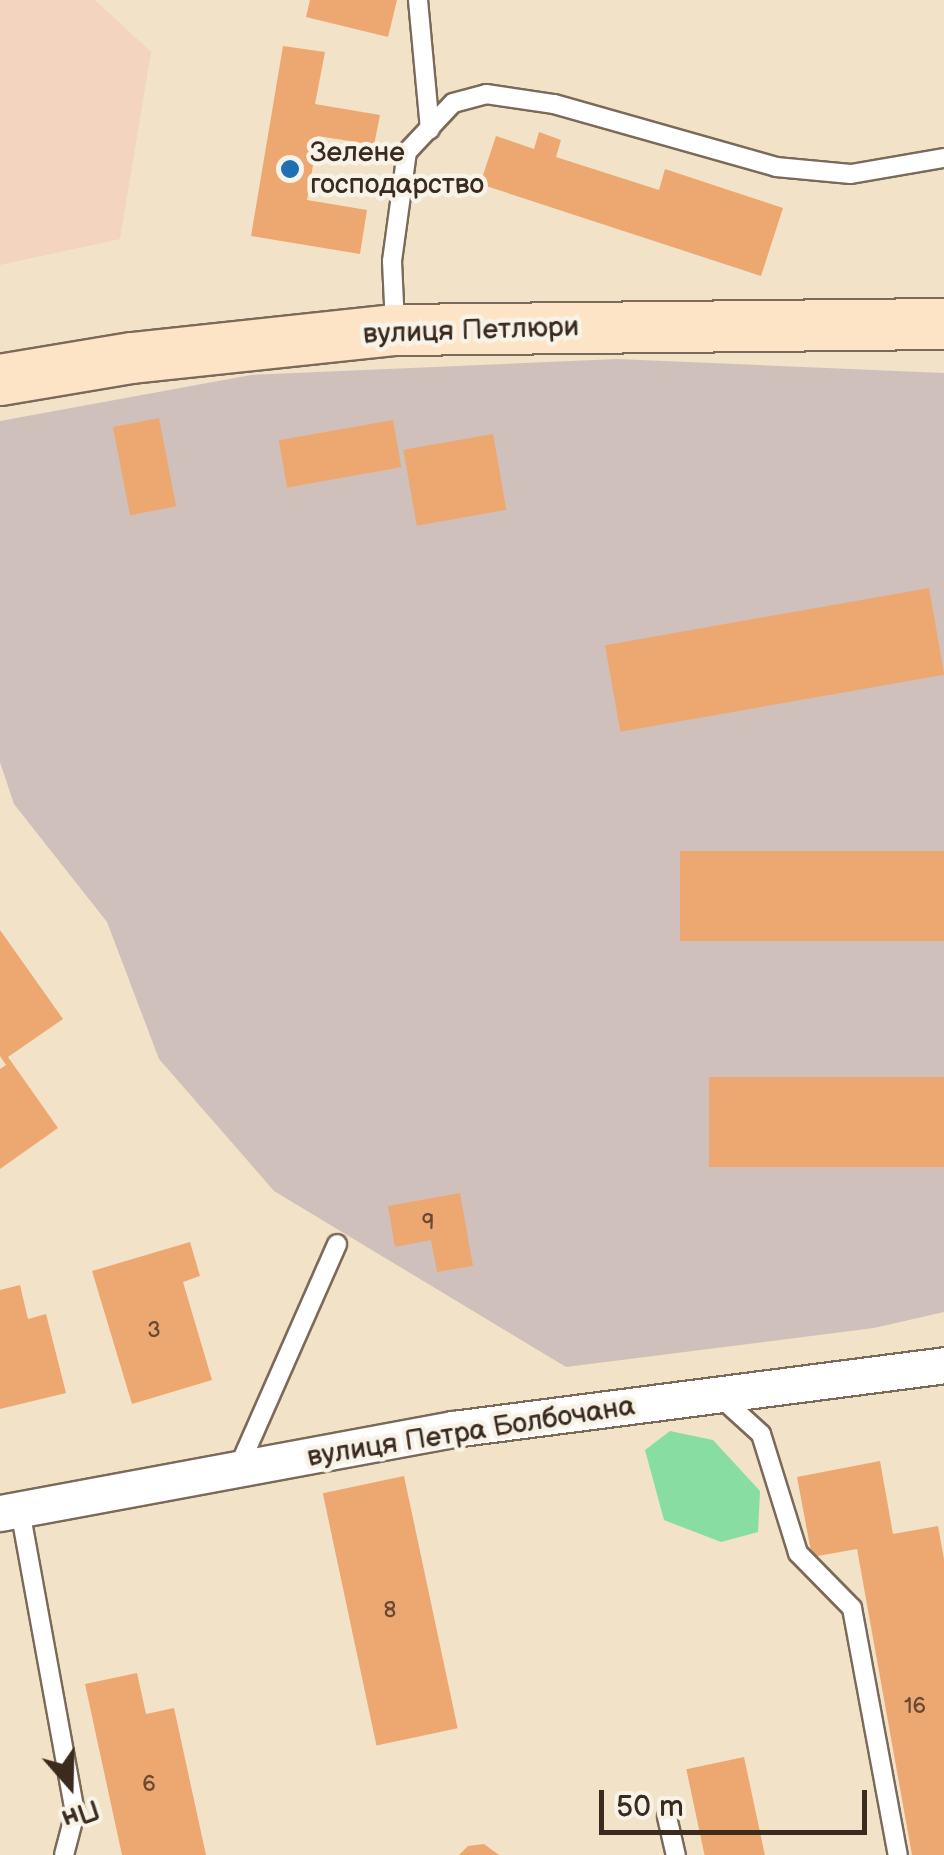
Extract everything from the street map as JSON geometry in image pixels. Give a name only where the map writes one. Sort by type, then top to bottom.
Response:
[{"type":"main road","name":"вулиця Петлюри","points":[[0,380],[132,358],[396,330],[944,324]]},
{"type":"street","name":"вулиця Петра Болбочана","points":[[10,1512],[453,1429],[944,1364]]},
{"type":"lane","points":[[418,0],[430,129]]},
{"type":"lane","points":[[396,330],[392,261],[407,152],[453,103],[486,94],[554,104],[776,167],[851,174],[944,158]]},
{"type":"lane","points":[[236,1472],[337,1244]]},
{"type":"lane","points":[[718,1395],[762,1434],[798,1554],[852,1608],[898,1855]]},
{"type":"lane","points":[[10,1512],[74,1812],[64,1855]]},
{"type":"lane","points":[[668,1817],[676,1855]]},
{"type":"shaded area","points":[[0,0],[95,0],[151,52],[120,239],[0,265]]},
{"type":"shaded area","points":[[617,359],[944,373],[944,1312],[874,1328],[566,1367],[274,1191],[159,1059],[107,922],[14,804],[0,762],[0,421],[251,375]]},
{"type":"green space","points":[[670,1431],[713,1440],[760,1491],[758,1532],[721,1542],[664,1520],[645,1450]]},
{"type":"building","points":[[310,0],[397,0],[388,37],[306,17]]},
{"type":"building","points":[[283,46],[325,52],[315,104],[380,115],[374,145],[318,136],[307,200],[367,210],[360,254],[251,236]]},
{"type":"building","points":[[539,132],[561,140],[556,157],[659,190],[665,169],[783,208],[761,276],[480,184],[496,136],[534,149]]},
{"type":"building","points":[[159,418],[176,506],[130,515],[113,427]]},
{"type":"building","points":[[393,420],[401,467],[287,487],[279,440]]},
{"type":"building","points":[[493,434],[506,510],[417,526],[403,450]]},
{"type":"building","points":[[929,588],[944,675],[620,732],[605,645]]},
{"type":"building","points":[[680,851],[944,851],[944,941],[680,941]]},
{"type":"building","points":[[0,930],[63,1019],[8,1057],[58,1128],[0,1169],[0,1069],[6,1065],[0,1056]]},
{"type":"building","points":[[709,1077],[944,1077],[944,1167],[709,1167]]},
{"type":"building","points":[[460,1193],[473,1266],[437,1272],[431,1240],[395,1247],[388,1206]]},
{"type":"building","points":[[190,1242],[200,1276],[183,1282],[212,1380],[132,1404],[92,1271]]},
{"type":"building","points":[[20,1285],[28,1319],[46,1314],[66,1393],[0,1409],[0,1290]]},
{"type":"building","points":[[880,1461],[893,1534],[938,1526],[944,1559],[944,1855],[912,1855],[857,1549],[812,1557],[797,1477]]},
{"type":"building","points":[[404,1476],[458,1728],[376,1746],[323,1493]]},
{"type":"building","points":[[137,1673],[146,1714],[174,1708],[206,1855],[122,1855],[85,1684]]},
{"type":"building","points":[[744,1757],[765,1855],[705,1855],[686,1769]]},
{"type":"building","points":[[484,1844],[499,1855],[459,1855],[468,1846]]},
{"type":"place","name":"Зелене господарство","points":[[290,169]]}]
